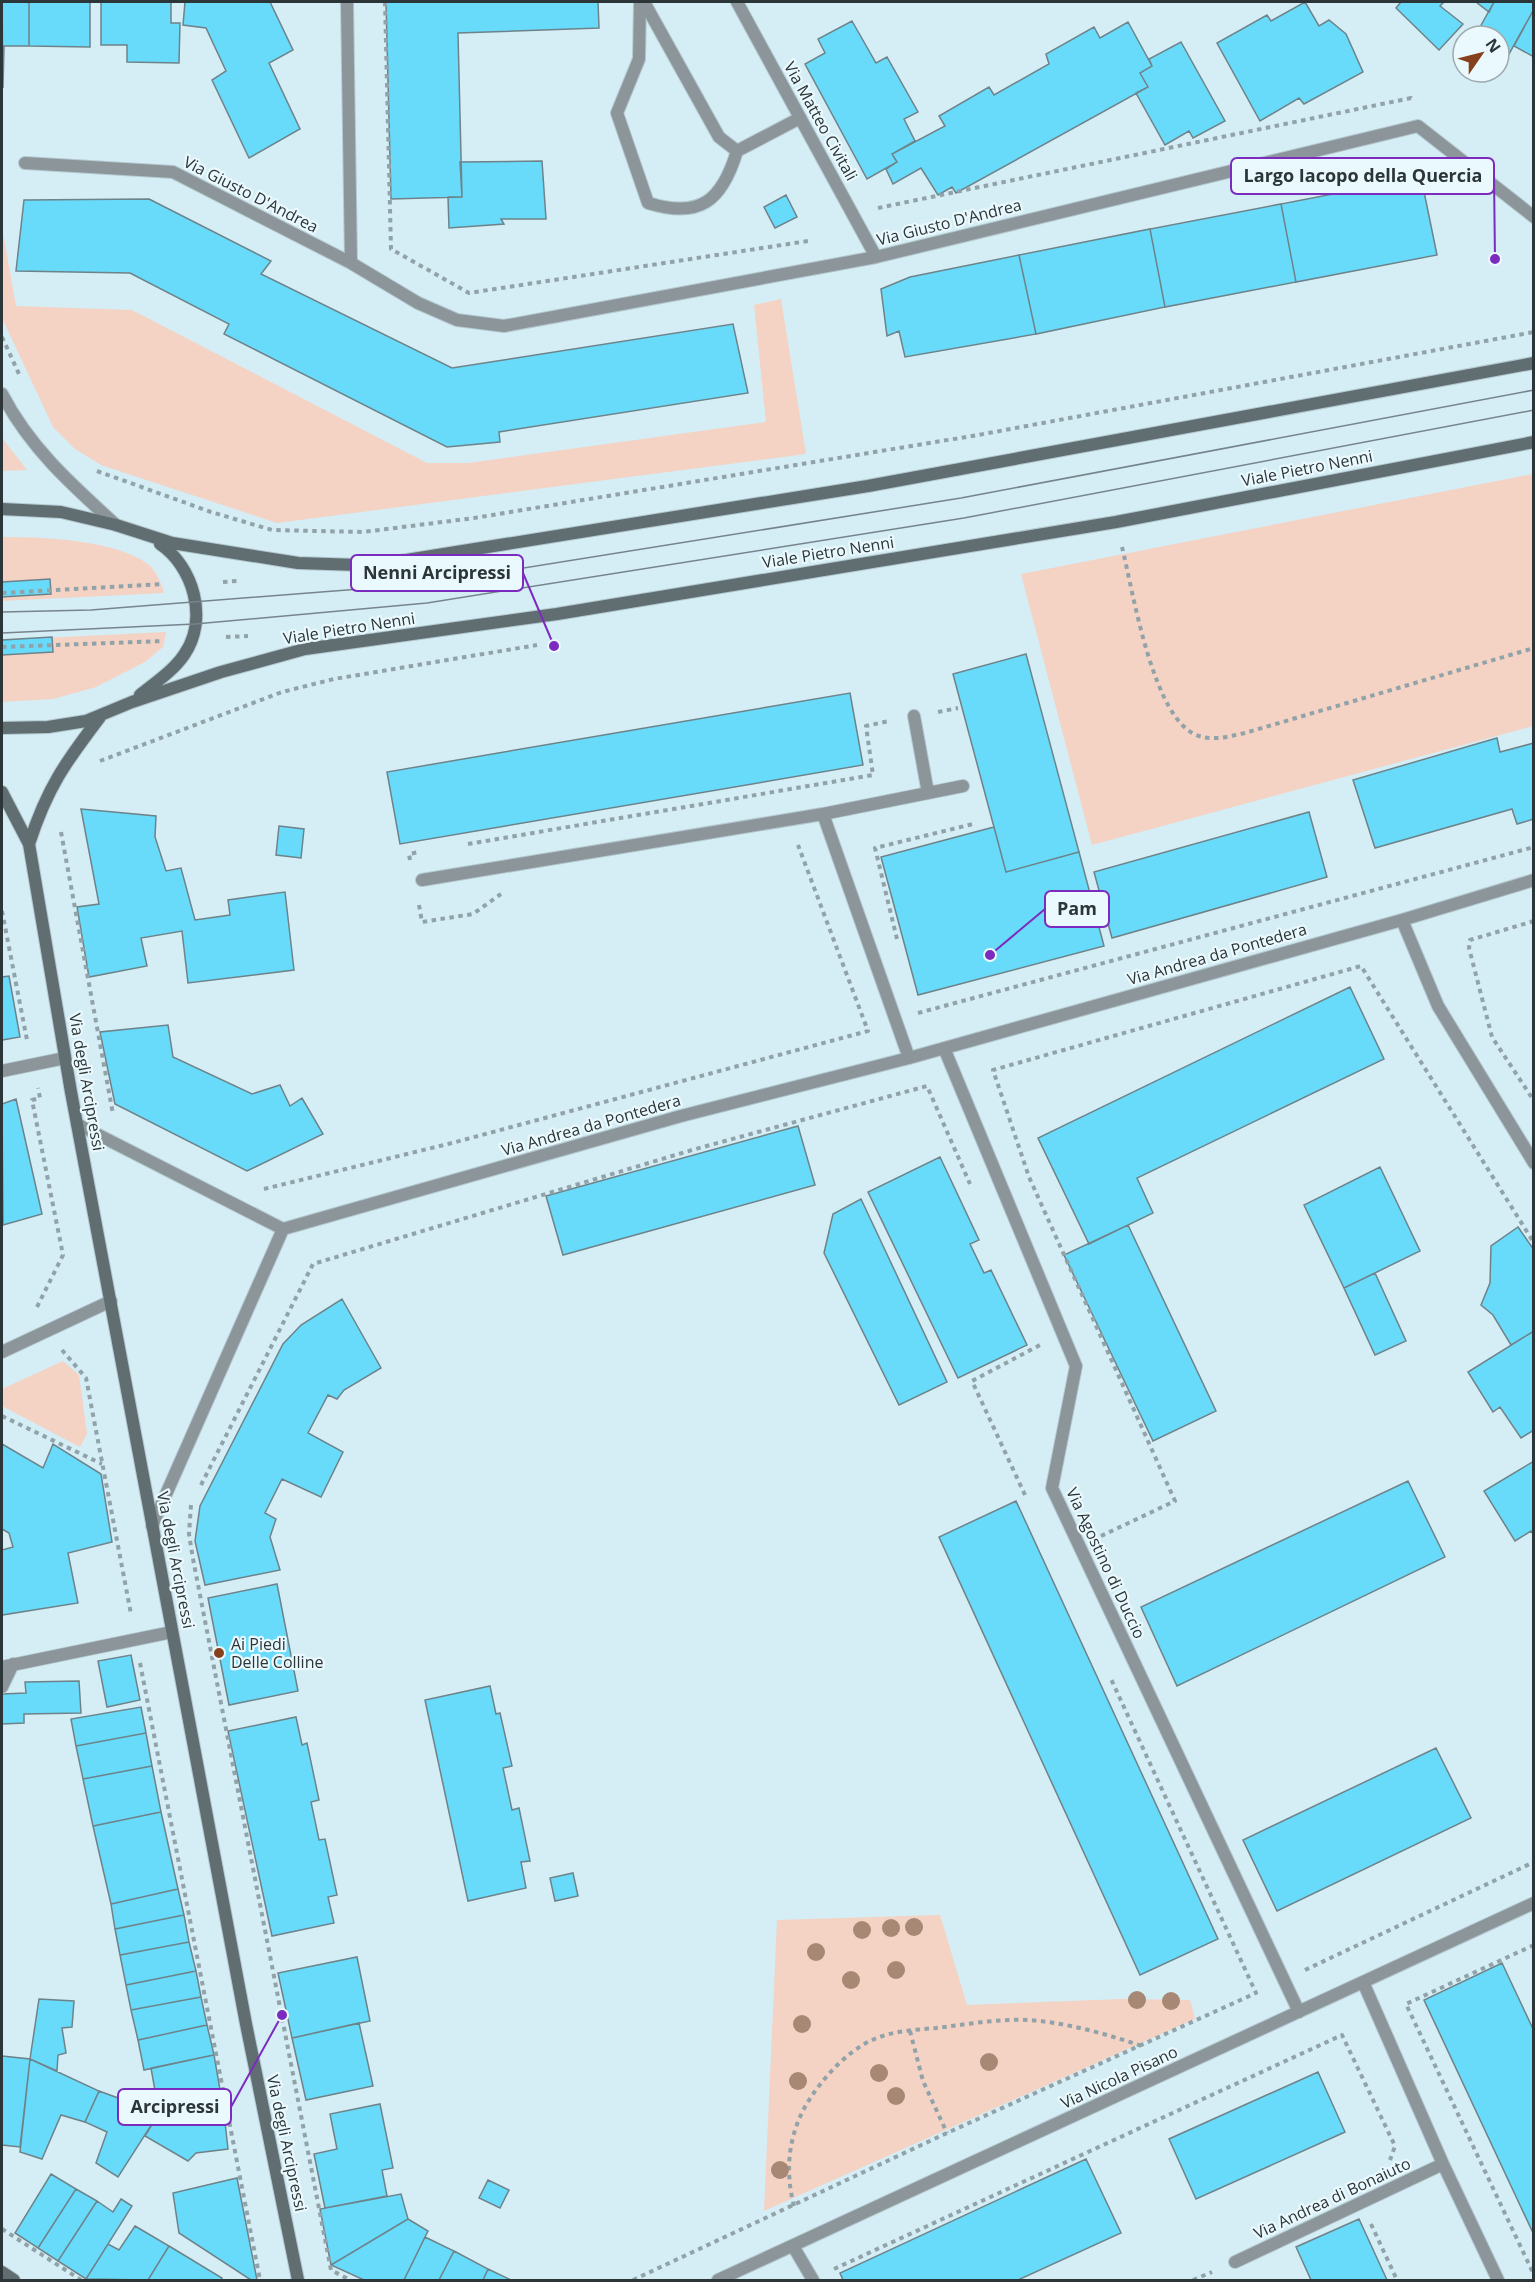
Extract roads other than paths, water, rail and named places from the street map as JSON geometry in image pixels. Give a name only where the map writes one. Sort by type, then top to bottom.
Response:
[{"type":"main road","name":"Viale Pietro Nenni","points":[[2,509],[61,512],[116,525],[179,545],[298,563],[358,565],[420,560],[1078,450],[1533,363]]},
{"type":"main road","name":"Viale Pietro Nenni","points":[[2,728],[58,726],[100,717],[132,702],[252,662],[305,649],[556,614],[1116,522],[1533,442]]},
{"type":"main road","name":"Viale Pietro Nenni","points":[[132,702],[178,663],[189,647],[195,624],[195,602],[186,569],[175,555],[144,535]]},
{"type":"main road","name":"Via degli Arcipressi","points":[[29,844],[48,791],[100,717]]},
{"type":"main road","name":"Via degli Arcipressi","points":[[2,792],[29,844],[65,1058],[152,1526],[244,2012],[298,2280]]},
{"type":"main road","points":[[2,2272],[14,2280]]},
{"type":"street","points":[[347,2],[351,264]]},
{"type":"street","points":[[642,2],[719,137],[737,151]]},
{"type":"street","points":[[642,2],[639,59],[617,113],[648,203],[671,210],[699,206],[718,194],[730,173],[737,151],[800,118]]},
{"type":"street","name":"Via Matteo Civitali","points":[[737,2],[876,257]]},
{"type":"street","name":"Via Giusto D'Andrea","points":[[25,163],[173,172],[351,264],[418,303],[457,320],[504,326],[876,257],[1418,126],[1533,218]]},
{"type":"street","points":[[2,394],[21,429],[51,465],[116,525]]},
{"type":"street","points":[[914,716],[928,793]]},
{"type":"street","points":[[422,880],[822,814],[963,786]]},
{"type":"street","points":[[822,814],[909,1058]]},
{"type":"street","name":"Via Andrea da Pontedera","points":[[283,1229],[681,1116],[909,1058],[1402,920],[1533,880]]},
{"type":"street","points":[[1402,920],[1438,1006],[1533,1164]]},
{"type":"street","name":"Via Agostino di Duccio","points":[[944,1048],[1076,1366],[1052,1488],[1299,2012]]},
{"type":"street","points":[[2,1071],[65,1058]]},
{"type":"street","points":[[77,1124],[283,1229],[152,1526]]},
{"type":"street","points":[[2,1352],[111,1301]]},
{"type":"street","points":[[2,1687],[7,1666],[172,1632]]},
{"type":"street","name":"Via Nicola Pisano","points":[[718,2280],[1533,1903]]},
{"type":"street","points":[[1363,1982],[1443,2164],[1498,2280]]},
{"type":"street","name":"Via Andrea di Bonaiuto","points":[[1235,2262],[1443,2164]]},
{"type":"street","points":[[793,2246],[813,2280]]},
{"type":"tram line","points":[[2,612],[91,610],[424,584],[961,498],[1534,390]]},
{"type":"tram line","points":[[2,633],[195,624],[427,603],[964,518],[1534,410]]},
{"type":"place","name":"Largo Iacopo della Quercia","points":[[1495,259]]},
{"type":"place","name":"Nenni Arcipressi","points":[[554,646]]},
{"type":"place","name":"Pam","points":[[990,955]]},
{"type":"place","name":"Ai Piedi Delle Colline","points":[[219,1653]]},
{"type":"place","name":"Arcipressi","points":[[282,2015]]}]
